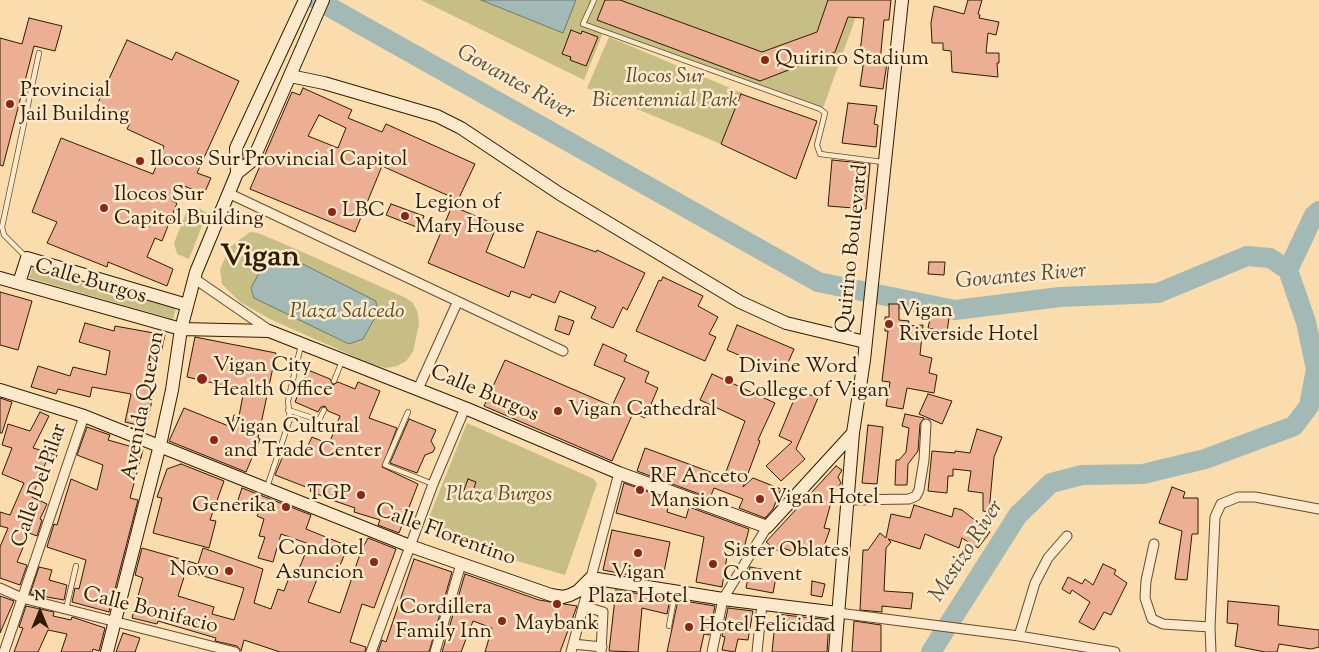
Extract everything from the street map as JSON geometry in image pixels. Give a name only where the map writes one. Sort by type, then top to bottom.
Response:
[{"type":"street","name":"Avenida Quezon","points":[[108,652],[160,445],[187,305],[195,279],[237,173],[236,148],[305,0]]},
{"type":"street","name":"Avenida Quezon","points":[[237,173],[253,160],[323,0]]},
{"type":"street","name":"Quirino Boulevard","points":[[834,652],[849,500],[853,433],[867,325],[883,162],[902,0]]},
{"type":"street","points":[[294,24],[309,32]]},
{"type":"street","points":[[290,76],[324,83],[437,116],[461,128],[560,194],[740,302],[786,323],[865,342]]},
{"type":"street","points":[[228,193],[457,303],[563,351]]},
{"type":"street","name":"Calle Burgos","points":[[20,283],[27,258],[187,305]]},
{"type":"street","name":"Calle Burgos","points":[[0,278],[181,329],[269,331]]},
{"type":"street","name":"Calle Burgos","points":[[195,279],[269,331],[465,408],[619,473],[767,527]]},
{"type":"street","points":[[418,389],[457,303]]},
{"type":"street","name":"Calle Florentino","points":[[0,390],[84,416],[410,546],[563,597],[578,591],[591,578]]},
{"type":"street","points":[[371,652],[433,484],[465,408]]},
{"type":"street","name":"Calle Del Pilar","points":[[4,652],[84,416]]},
{"type":"street","points":[[849,500],[909,499],[916,496],[924,460],[926,424]]},
{"type":"street","points":[[712,652],[724,598],[767,527],[853,433]]},
{"type":"street","points":[[583,606],[603,612],[601,649],[572,648],[583,606],[619,473]]},
{"type":"street","points":[[1211,652],[1210,627],[1215,517],[1221,504],[1238,497],[1255,497],[1319,509]]},
{"type":"street","points":[[1019,636],[1035,583],[1048,558],[1067,536]]},
{"type":"street","points":[[1154,544],[1146,581],[1145,598],[1147,612],[1152,618],[1163,624],[1210,627]]},
{"type":"street","points":[[435,652],[461,564]]},
{"type":"street","points":[[591,578],[762,604],[1019,636],[1115,652]]},
{"type":"street","name":"Calle Bonifacio","points":[[0,588],[22,598],[235,652]]},
{"type":"street","points":[[757,652],[762,604]]},
{"type":"street","points":[[197,652],[201,642]]},
{"type":"lane","points":[[594,0],[583,24],[820,109],[825,113],[817,145],[820,154],[883,162]]},
{"type":"lane","points":[[27,258],[4,235],[2,227],[39,53]]},
{"type":"lane","points":[[266,488],[290,419],[288,410],[290,390],[301,343]]},
{"type":"lane","points":[[334,381],[342,359]]},
{"type":"lane","points":[[288,410],[319,420],[324,410]]},
{"type":"lane","points":[[408,412],[385,465],[433,484]]},
{"type":"lane","points":[[66,609],[76,566]]},
{"type":"lane","points":[[669,626],[675,591]]},
{"type":"green space","name":"Quirino Stadium","points":[[421,0],[862,0],[823,108],[604,30],[584,80]]},
{"type":"green space","name":"Ilocos Sur Bicentennial Park","points":[[609,37],[742,93],[721,144],[587,88]]},
{"type":"green space","points":[[197,207],[207,213],[189,259],[177,254],[174,243],[186,213]]},
{"type":"green space","name":"Plaza Salcedo","points":[[250,232],[258,233],[282,243],[404,297],[413,303],[418,313],[419,324],[413,352],[406,361],[397,366],[386,368],[371,364],[272,320],[240,302],[222,284],[220,269],[230,247]]},
{"type":"green space","points":[[33,267],[176,308],[173,319],[29,278]]},
{"type":"green space","name":"Plaza Burgos","points":[[467,423],[594,479],[597,484],[565,575],[514,560],[425,527]]},
{"type":"water","points":[[481,0],[576,0],[563,33]]},
{"type":"water","points":[[275,252],[281,253],[376,301],[377,314],[363,339],[349,344],[254,298],[251,288],[267,258]]},
{"type":"building","points":[[605,0],[620,0],[762,52],[817,32],[828,0],[891,0],[889,20],[884,20],[880,62],[887,63],[883,89],[860,86],[865,53],[860,53],[864,18],[848,17],[835,52],[760,81],[597,20]]},
{"type":"building","points":[[968,0],[982,0],[978,14],[980,15],[979,18],[999,22],[996,35],[988,33],[986,53],[999,53],[999,63],[997,63],[998,77],[952,72],[951,51],[943,50],[943,43],[932,43],[931,23],[934,6],[964,14]]},
{"type":"building","name":"Provincial Jail Building","points":[[29,18],[62,26],[55,51],[34,46],[3,166],[0,165],[0,38],[22,44]]},
{"type":"building","points":[[571,30],[581,34],[582,31],[598,37],[586,66],[570,60],[571,57],[562,54]]},
{"type":"building","points":[[127,40],[172,60],[176,52],[239,81],[197,173],[211,178],[204,194],[179,184],[172,201],[177,203],[162,241],[155,238],[147,257],[173,269],[167,286],[108,262],[107,267],[47,243],[57,222],[32,212],[61,138],[153,174],[164,146],[127,129],[130,123],[96,107]]},
{"type":"building","points":[[303,88],[352,110],[348,118],[382,132],[386,124],[475,164],[458,200],[382,166],[355,232],[250,189],[292,92],[300,95]],"holes":[[[319,115],[346,128],[338,148],[308,136]]]},
{"type":"building","points":[[741,94],[817,121],[796,179],[721,144]]},
{"type":"building","points":[[848,103],[877,106],[874,124],[878,125],[876,147],[842,143]]},
{"type":"building","points":[[832,160],[870,164],[866,209],[828,206]]},
{"type":"building","name":"Legion of Mary House","points":[[391,204],[424,216],[419,228],[386,215]]},
{"type":"building","points":[[452,206],[497,225],[486,252],[524,268],[537,231],[596,252],[597,250],[645,273],[627,310],[623,307],[613,328],[591,318],[596,307],[560,291],[555,303],[532,294],[530,298],[511,291],[509,297],[428,263]]},
{"type":"building","points":[[929,262],[945,262],[944,275],[928,274]]},
{"type":"building","points":[[663,277],[703,296],[698,306],[718,317],[709,334],[716,337],[705,361],[636,331],[659,280],[661,281]]},
{"type":"building","points":[[0,292],[32,301],[18,350],[0,345]]},
{"type":"building","points":[[889,304],[899,304],[899,320],[909,321],[908,326],[923,325],[920,355],[932,358],[929,373],[937,375],[934,393],[907,388],[903,409],[886,406],[890,382],[882,381],[888,331],[885,331],[885,317],[889,317]]},
{"type":"building","points":[[931,315],[949,318],[947,332],[928,328]]},
{"type":"building","points":[[559,316],[574,321],[569,335],[555,330]]},
{"type":"building","points":[[85,323],[114,331],[115,326],[165,335],[161,353],[152,351],[147,381],[156,383],[146,427],[125,422],[131,394],[92,387],[90,397],[58,389],[56,394],[31,387],[38,366],[70,376],[73,367],[106,375],[110,351],[79,342]]},
{"type":"building","points":[[737,325],[794,349],[783,374],[727,350]]},
{"type":"building","points":[[195,337],[276,353],[258,438],[260,439],[246,472],[169,441],[184,408],[231,427],[234,415],[239,416],[244,390],[187,377]]},
{"type":"building","name":"Vigan Cathedral","points":[[603,344],[627,355],[624,361],[649,372],[645,382],[658,388],[645,418],[633,413],[612,461],[484,406],[505,360],[612,406],[625,378],[594,365]]},
{"type":"building","points":[[308,370],[330,379],[333,385],[338,382],[355,389],[358,382],[380,391],[369,418],[397,428],[382,467],[418,484],[399,533],[378,525],[380,520],[354,512],[355,508],[329,499],[310,491],[311,489],[275,475],[285,451],[302,458],[312,437],[329,444],[340,416],[328,411],[325,406],[321,407],[318,412],[295,402]]},
{"type":"building","points":[[712,374],[775,403],[758,440],[760,441],[743,487],[753,478],[781,489],[773,509],[765,518],[739,508],[743,499],[714,488],[710,498],[637,471],[645,448],[724,477],[745,421],[700,400]]},
{"type":"building","points":[[798,390],[818,398],[796,449],[805,459],[781,481],[766,466],[792,442],[779,436]]},
{"type":"building","points":[[928,394],[952,401],[942,424],[919,414]]},
{"type":"building","points":[[0,398],[12,402],[2,433],[0,433]]},
{"type":"building","points":[[40,412],[49,416],[33,448],[57,455],[54,464],[46,462],[32,497],[47,504],[40,519],[42,520],[37,536],[29,533],[17,562],[27,565],[20,585],[0,578],[0,547],[8,528],[0,526],[0,512],[10,515],[24,483],[2,474],[12,448],[2,445],[8,424],[30,431]]},
{"type":"building","points":[[905,414],[924,418],[920,424],[918,451],[908,464],[907,485],[895,485],[896,460],[899,460],[906,452],[909,428],[902,426]]},
{"type":"building","points":[[409,419],[436,430],[431,441],[435,448],[433,452],[425,455],[417,473],[390,463]]},
{"type":"building","points":[[868,425],[883,427],[877,484],[862,483]]},
{"type":"building","points":[[87,427],[110,435],[108,440],[143,450],[130,498],[138,500],[109,612],[72,602],[75,588],[79,589],[86,560],[47,547],[54,524],[57,525],[71,479],[97,490],[103,465],[77,455]]},
{"type":"building","points":[[977,429],[1002,437],[994,457],[989,512],[983,511],[983,493],[968,491],[971,471],[953,469],[953,476],[948,476],[947,493],[928,491],[932,451],[970,453]]},
{"type":"building","points":[[181,464],[224,481],[210,520],[216,521],[209,548],[153,533],[162,498],[157,497],[167,469]]},
{"type":"building","points":[[836,466],[842,470],[838,477],[841,483],[834,492],[824,528],[830,529],[823,549],[803,547],[801,555],[781,547],[778,551],[766,542]]},
{"type":"building","points":[[468,479],[476,482],[471,496],[463,493]]},
{"type":"building","points":[[624,483],[670,500],[667,512],[686,518],[689,507],[749,529],[744,548],[729,544],[722,587],[696,582],[704,537],[616,513]]},
{"type":"building","points":[[1172,487],[1185,492],[1183,498],[1198,498],[1198,534],[1192,534],[1187,580],[1175,579],[1182,531],[1159,523]]},
{"type":"building","points":[[242,488],[311,515],[306,529],[348,546],[334,580],[319,574],[308,602],[340,613],[361,551],[368,538],[396,549],[374,608],[362,604],[350,642],[366,647],[365,652],[280,652],[244,640],[241,651],[237,646],[215,641],[216,638],[158,621],[157,624],[132,618],[143,578],[135,575],[142,548],[198,564],[203,548],[263,569],[254,603],[271,609],[278,589],[284,591],[291,572],[297,574],[309,544],[281,534],[273,562],[258,558],[265,537],[259,536],[264,519],[257,516],[260,510],[237,503]],"holes":[[[186,571],[244,588],[234,620],[212,614],[214,607],[178,596]]]},
{"type":"building","points":[[914,505],[952,517],[954,508],[962,510],[990,532],[978,548],[962,538],[959,548],[925,534],[920,549],[888,539],[891,542],[886,548],[884,591],[913,593],[911,609],[882,606],[882,612],[860,610],[863,550],[868,550],[880,533],[886,538],[891,514],[910,518]]},
{"type":"building","name":"Vigan Plaza Hotel","points":[[612,530],[670,542],[663,577],[640,573],[639,577],[603,570]]},
{"type":"building","points":[[414,559],[452,572],[429,652],[378,652],[382,640],[386,642]]},
{"type":"building","points":[[1103,564],[1116,570],[1114,574],[1127,583],[1111,615],[1104,612],[1094,630],[1079,622],[1090,602],[1072,590],[1070,594],[1062,589],[1068,577],[1082,584],[1085,579],[1093,585]]},
{"type":"building","points":[[39,567],[52,570],[49,580],[67,585],[64,600],[30,594]]},
{"type":"building","points":[[750,567],[777,572],[773,593],[746,588]]},
{"type":"building","points":[[465,574],[539,600],[577,606],[560,652],[485,652],[492,628],[473,621],[461,652],[442,652]]},
{"type":"building","points":[[812,581],[825,584],[822,597],[811,595]]},
{"type":"building","points":[[616,590],[670,599],[667,614],[642,608],[638,652],[609,651]]},
{"type":"building","points":[[0,596],[14,601],[0,633]]},
{"type":"building","name":"Hotel Felicidad","points":[[678,600],[715,606],[709,635],[704,634],[700,652],[667,652]]},
{"type":"building","points":[[1228,601],[1279,606],[1278,625],[1319,630],[1319,647],[1311,649],[1279,644],[1277,652],[1265,652],[1235,646],[1238,624],[1227,623]]},
{"type":"building","points":[[26,606],[54,612],[53,616],[71,620],[72,617],[105,628],[99,651],[93,649],[92,652],[61,652],[67,634],[48,630],[38,652],[14,652],[23,628],[19,627]]},
{"type":"building","name":"Hotel Felicidad","points":[[728,608],[753,611],[748,640],[738,639],[735,652],[722,650],[725,637],[722,636]]},
{"type":"building","points":[[776,614],[829,620],[827,652],[772,652]]},
{"type":"building","points":[[854,621],[881,625],[881,652],[852,652]]},
{"type":"building","points":[[123,633],[140,638],[135,652],[116,652]]},
{"type":"waterway","name":"Govantes River","points":[[317,0],[818,282],[955,310],[1060,297],[1158,293],[1247,256],[1270,258],[1288,270],[1306,322],[1316,369],[1309,406],[1294,426],[1205,459],[1143,474],[1082,475],[1051,483],[1018,515],[931,652]]},
{"type":"waterway","points":[[1288,270],[1314,215],[1319,211]]},
{"type":"place","name":"Quirino Stadium","points":[[765,60]]},
{"type":"place","name":"Provincial Jail Building","points":[[10,104]]},
{"type":"place","name":"Ilocos Sur Provincial Capitol","points":[[140,161]]},
{"type":"place","name":"Ilocos Sur Capitol Building","points":[[104,208]]},
{"type":"place","name":"LBC","points":[[332,212]]},
{"type":"place","name":"Legion of Mary House","points":[[405,216]]},
{"type":"place","name":"Vigan Riverside Hotel","points":[[889,324]]},
{"type":"place","name":"Vigan City Health Office","points":[[202,379]]},
{"type":"place","name":"Divine Word College of Vigan","points":[[729,380]]},
{"type":"place","name":"Vigan Cathedral","points":[[558,411]]},
{"type":"place","name":"Vigan Cultural and Trade Center","points":[[214,440]]},
{"type":"place","name":"RF Anceto Mansion","points":[[640,490]]},
{"type":"place","name":"TGP","points":[[361,495]]},
{"type":"place","name":"Vigan Hotel","points":[[760,499]]},
{"type":"place","name":"Generika","points":[[286,507]]},
{"type":"place","name":"Vigan Plaza Hotel","points":[[638,553]]},
{"type":"place","name":"Condotel Asuncion","points":[[374,562]]},
{"type":"place","name":"Sister Oblates Convent","points":[[713,564]]},
{"type":"place","name":"Novo","points":[[229,571]]},
{"type":"place","name":"Maybank","points":[[557,604]]},
{"type":"place","name":"Cordillera Family Inn","points":[[502,621]]},
{"type":"place","name":"Hotel Felicidad","points":[[689,627]]},
{"type":"district","name":"Vigan","points":[[260,260]]},
{"type":"water label","name":"Mestizo River","points":[[968,552]]}]
